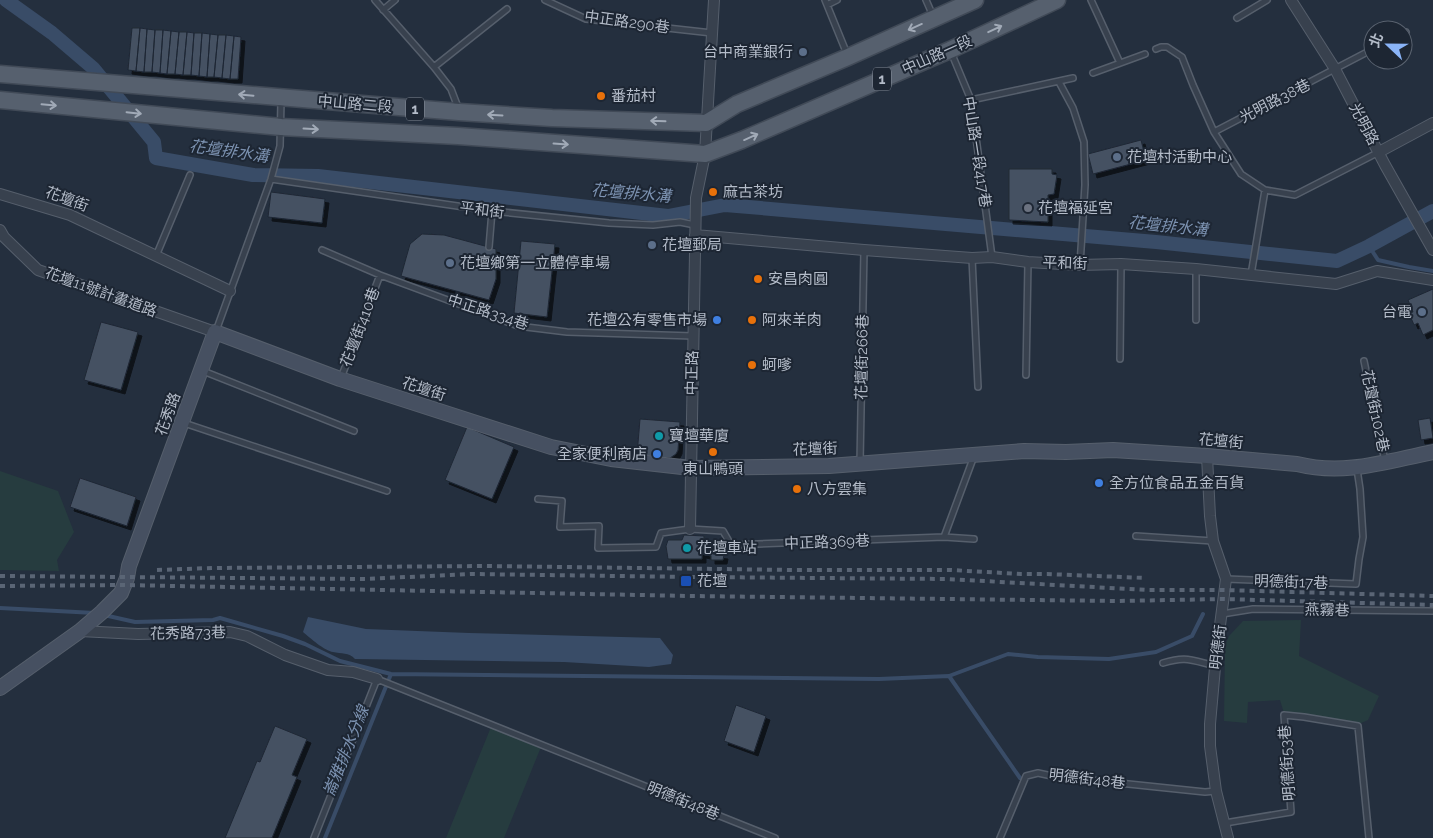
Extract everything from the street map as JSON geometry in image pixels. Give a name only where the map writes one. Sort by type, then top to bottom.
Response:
[{"type":"main road","name":"1","points":[[706,123],[737,104],[975,0]]},
{"type":"main road","name":"中山路一段","points":[[705,154],[950,50],[1057,0]]},
{"type":"main road","name":"中山路二段","points":[[0,74],[460,112],[552,118],[706,123]]},
{"type":"main road","name":"中山路二段","points":[[0,100],[281,127],[468,137],[705,154]]},
{"type":"street","points":[[705,154],[714,0]]},
{"type":"street","name":"光明路","points":[[1292,0],[1335,69],[1433,250]]},
{"type":"street","points":[[1379,152],[1433,123]]},
{"type":"street","name":"中正路","points":[[690,528],[696,198],[705,154]]},
{"type":"street","name":"花壇街","points":[[0,194],[70,215],[230,290]]},
{"type":"street","name":"平和街","points":[[695,226],[864,250],[972,258],[992,257],[1028,262],[1080,265],[1121,264],[1196,269],[1336,284],[1377,271],[1433,280]]},
{"type":"street","name":"花壇11號計畫道路","points":[[0,230],[4,237],[38,270],[215,332]]},
{"type":"street","name":"花壇街","points":[[215,332],[340,380],[551,447],[611,460],[691,468],[829,466],[1024,451],[1113,450],[1297,464],[1321,469],[1356,468],[1385,461],[1432,455]]},
{"type":"street","name":"花秀路","points":[[0,688],[80,631],[121,593],[129,566],[215,332]]},
{"type":"street","name":"明德街","points":[[1207,456],[1213,541],[1226,579],[1210,724],[1216,791],[1228,838]]},
{"type":"street","name":"花秀路73巷","points":[[80,631],[138,634],[230,632],[247,636],[285,655],[328,670],[353,672],[378,679]]},
{"type":"lane","points":[[375,0],[452,89],[460,112]]},
{"type":"lane","points":[[383,10],[395,0]]},
{"type":"lane","name":"中正路290巷","points":[[545,0],[586,19],[713,33]]},
{"type":"lane","points":[[838,0],[826,2],[848,57]]},
{"type":"lane","points":[[926,0],[934,19]]},
{"type":"lane","points":[[1091,0],[1120,63]]},
{"type":"lane","points":[[1237,18],[1267,0]]},
{"type":"lane","points":[[434,67],[506,9]]},
{"type":"lane","points":[[1156,49],[1167,47],[1182,57],[1214,132],[1241,174],[1265,190],[1295,195],[1379,152]]},
{"type":"lane","name":"中山路一段417巷","points":[[950,50],[971,100],[992,257]]},
{"type":"lane","points":[[1093,73],[1145,54]]},
{"type":"lane","name":"光明路38巷","points":[[1214,132],[1363,54]]},
{"type":"lane","points":[[971,100],[1073,78]]},
{"type":"lane","points":[[1059,82],[1073,108],[1084,142],[1085,185],[1080,265]]},
{"type":"lane","name":"花秀路","points":[[215,332],[271,179],[280,146],[281,98]]},
{"type":"lane","points":[[156,256],[190,175]]},
{"type":"lane","name":"平和街","points":[[271,179],[492,211],[609,223],[653,225],[680,222],[695,226]]},
{"type":"lane","points":[[1251,275],[1265,190]]},
{"type":"lane","points":[[489,247],[492,211]]},
{"type":"lane","name":"中正路334巷","points":[[322,250],[380,275],[518,326],[567,332],[693,336]]},
{"type":"lane","name":"花壇街266巷","points":[[860,463],[864,250]]},
{"type":"lane","points":[[972,258],[978,387]]},
{"type":"lane","points":[[1026,375],[1028,262]]},
{"type":"lane","points":[[1120,359],[1121,264]]},
{"type":"lane","points":[[1196,269],[1196,320]]},
{"type":"lane","name":"花壇街410巷","points":[[340,380],[380,275]]},
{"type":"lane","name":"花壇街102巷","points":[[1364,361],[1385,461]]},
{"type":"lane","points":[[201,370],[354,431]]},
{"type":"lane","points":[[182,422],[387,491]]},
{"type":"lane","points":[[944,537],[974,456]]},
{"type":"lane","name":"明德街17巷","points":[[1226,579],[1356,584],[1363,538],[1360,489],[1356,468]]},
{"type":"lane","points":[[538,499],[562,501],[560,527],[599,526],[598,548],[656,547],[662,533],[690,528]]},
{"type":"lane","name":"中正路369巷","points":[[690,528],[723,531],[731,545],[944,537],[974,539]]},
{"type":"lane","points":[[1136,536],[1213,541]]},
{"type":"lane","name":"燕霧巷","points":[[1222,614],[1253,609],[1433,611]]},
{"type":"lane","points":[[1163,663],[1187,658],[1208,664]]},
{"type":"lane","points":[[314,838],[378,679]]},
{"type":"lane","name":"花秀路73巷","points":[[378,679],[618,775]]},
{"type":"lane","name":"明德街53巷","points":[[1224,823],[1291,812],[1284,715],[1304,717],[1358,726],[1369,838]]},
{"type":"lane","name":"明德街48巷","points":[[1000,838],[1026,776],[1038,773],[1204,792],[1216,791]]},
{"type":"lane","name":"明德街48巷","points":[[618,775],[775,838]]},
{"type":"green space","points":[[0,471],[58,491],[74,532],[57,560],[59,571],[0,570]]},
{"type":"green space","points":[[1301,620],[1299,656],[1379,696],[1368,720],[1352,727],[1284,713],[1280,700],[1248,702],[1247,723],[1224,721],[1225,646],[1229,636],[1243,621]]},
{"type":"green space","points":[[491,727],[541,747],[504,838],[446,838]]},
{"type":"water","points":[[308,617],[366,629],[660,638],[673,655],[671,664],[649,667],[564,662],[355,659],[348,654],[326,649],[303,632]]},
{"type":"building","points":[[132,28],[140,28],[136,71],[128,70]]},
{"type":"building","points":[[140,28],[147,29],[144,72],[136,71]]},
{"type":"building","points":[[147,29],[155,30],[152,72],[144,72]]},
{"type":"building","points":[[155,30],[163,30],[160,73],[152,72]]},
{"type":"building","points":[[163,30],[171,31],[167,74],[160,73]]},
{"type":"building","points":[[171,31],[179,32],[175,74],[167,74]]},
{"type":"building","points":[[179,32],[187,32],[183,75],[175,74]]},
{"type":"building","points":[[187,32],[194,33],[191,75],[183,75]]},
{"type":"building","points":[[194,33],[202,33],[199,76],[191,75]]},
{"type":"building","points":[[202,33],[210,34],[207,77],[199,76]]},
{"type":"building","points":[[210,34],[218,35],[214,77],[207,77]]},
{"type":"building","points":[[218,35],[226,35],[222,78],[214,77]]},
{"type":"building","points":[[226,35],[234,36],[230,79],[222,78]]},
{"type":"building","points":[[234,36],[241,37],[238,79],[230,79]]},
{"type":"building","name":"花壇村活動中心","points":[[1141,140],[1146,160],[1093,174],[1088,154]]},
{"type":"building","name":"花壇福延宮","points":[[1009,169],[1052,169],[1052,174],[1057,175],[1054,194],[1048,195],[1048,222],[1009,220]]},
{"type":"building","points":[[271,192],[325,199],[322,223],[268,217]]},
{"type":"building","name":"花壇鄉第一立體停車場","points":[[422,234],[444,235],[496,249],[496,279],[489,300],[401,276],[410,244]]},
{"type":"building","points":[[521,241],[555,244],[547,317],[514,313]]},
{"type":"building","name":"台電","points":[[1433,289],[1433,330],[1423,335],[1418,323],[1414,325],[1409,313],[1413,312],[1408,300]]},
{"type":"building","points":[[101,322],[138,332],[121,390],[84,380]]},
{"type":"building","points":[[1430,418],[1433,438],[1421,440],[1418,420]]},
{"type":"building","name":"寶壇華廈","points":[[640,419],[680,422],[676,454],[670,458],[637,455]]},
{"type":"building","points":[[467,427],[514,447],[492,499],[445,480]]},
{"type":"building","points":[[80,478],[136,497],[127,526],[70,507]]},
{"type":"building","name":"花壇車站","points":[[684,535],[704,536],[704,542],[708,543],[707,551],[712,550],[713,554],[724,555],[723,560],[711,560],[711,556],[702,554],[702,559],[668,559],[666,546],[668,540],[682,540]]},
{"type":"building","points":[[736,705],[766,716],[754,752],[724,741]]},
{"type":"building","points":[[275,726],[307,739],[292,775],[297,777],[272,838],[225,838],[257,761],[260,762]]},
{"type":"waterway","name":"花壇排水溝","points":[[6,0],[52,33],[93,68],[154,142],[156,158],[253,175],[318,176],[668,216],[725,205],[1156,242],[1337,261],[1433,211]]},
{"type":"waterway","points":[[1369,246],[1378,260],[1433,271]]},
{"type":"waterway","points":[[0,608],[95,613]]},
{"type":"waterway","points":[[949,676],[1008,654],[1038,657],[1109,659],[1156,652],[1192,636],[1203,614]]},
{"type":"waterway","points":[[104,615],[135,622],[213,620],[220,618],[283,636],[305,644],[340,661],[391,674],[879,679],[949,676],[1020,778]]},
{"type":"waterway","name":"崙雅排水分線","points":[[325,838],[391,674]]},
{"type":"railway","points":[[157,570],[486,566],[951,570],[1146,578]]},
{"type":"railway","points":[[0,576],[365,579],[471,574],[947,579],[1147,590],[1223,590],[1433,596]]},
{"type":"railway","points":[[0,586],[124,585],[691,596],[1117,601],[1223,599],[1433,605]]},
{"type":"place","name":"台中商業銀行","points":[[803,52]]},
{"type":"place","name":"番茄村","points":[[601,96]]},
{"type":"place","name":"花壇村活動中心","points":[[1117,157]]},
{"type":"place","name":"麻古茶坊","points":[[713,192]]},
{"type":"place","name":"花壇福延宮","points":[[1028,208]]},
{"type":"place","name":"花壇郵局","points":[[652,245]]},
{"type":"place","name":"花壇鄉第一立體停車場","points":[[450,263]]},
{"type":"place","name":"安昌肉圓","points":[[758,279]]},
{"type":"place","name":"台電","points":[[1422,312]]},
{"type":"place","name":"花壇公有零售市場","points":[[717,320]]},
{"type":"place","name":"阿來羊肉","points":[[752,320]]},
{"type":"place","name":"蚵嗲","points":[[752,365]]},
{"type":"place","name":"寶壇華廈","points":[[659,436]]},
{"type":"place","name":"東山鴨頭","points":[[713,452]]},
{"type":"place","name":"全家便利商店","points":[[657,454]]},
{"type":"place","name":"全方位食品五金百貨","points":[[1099,483]]},
{"type":"place","name":"八方雲集","points":[[797,489]]},
{"type":"place","name":"花壇車站","points":[[687,548]]},
{"type":"place","name":"花壇","points":[[686,581]]}]
